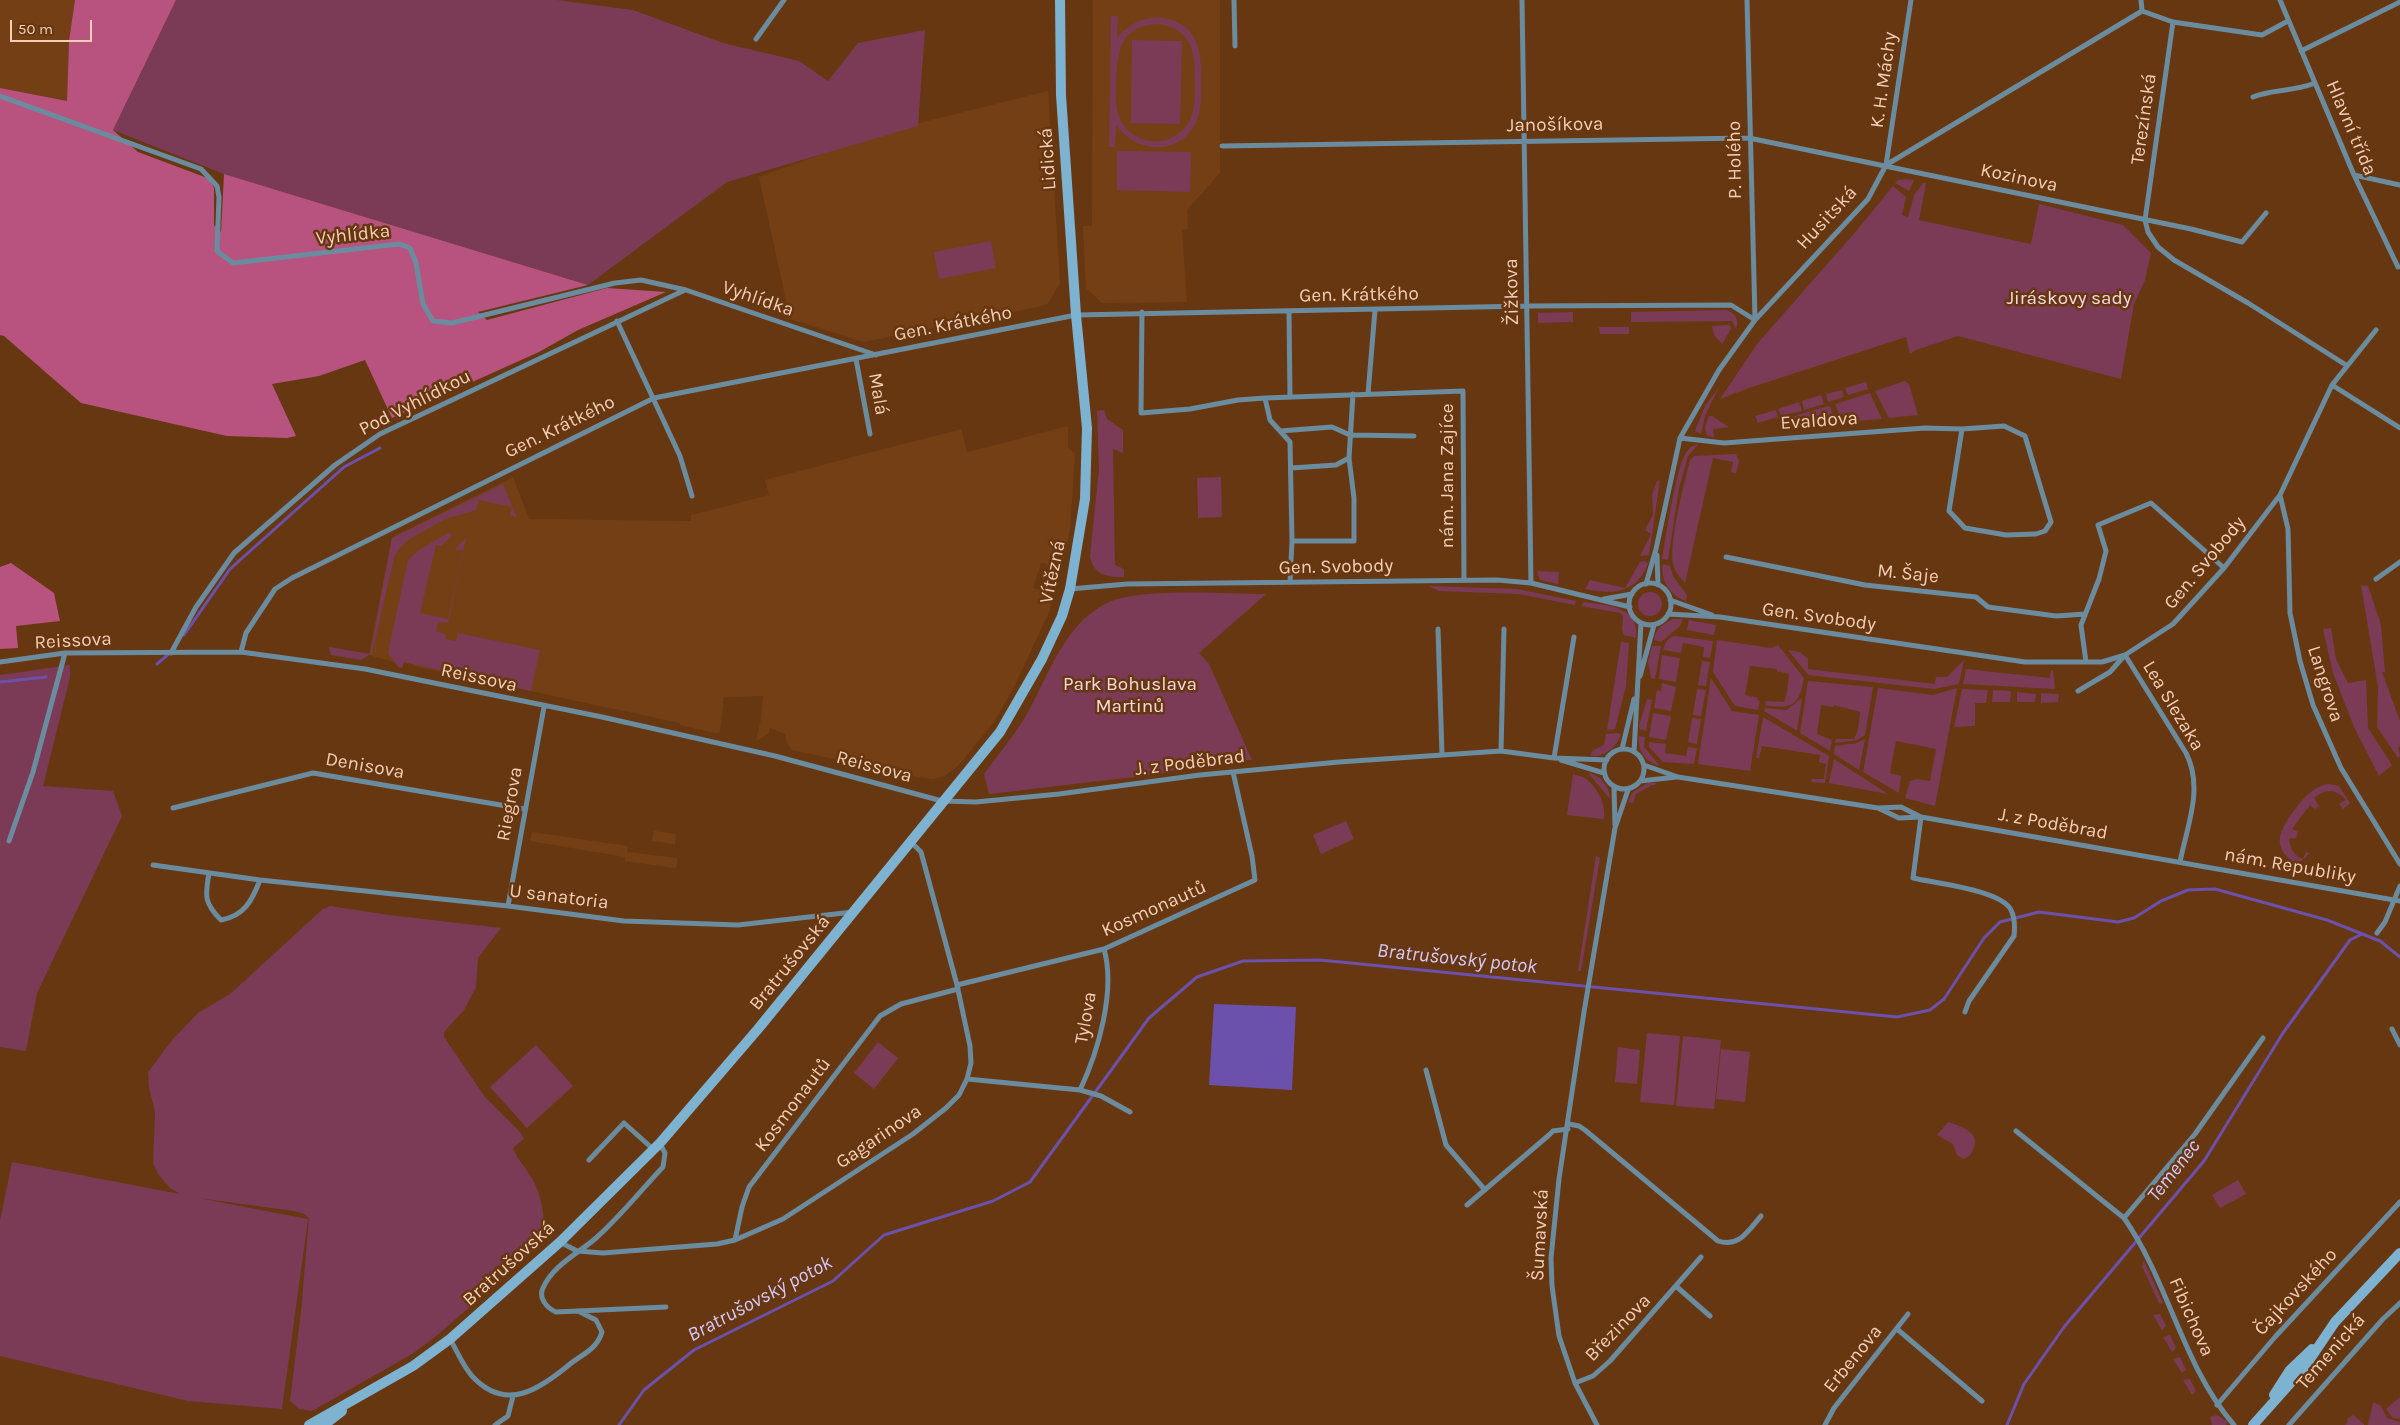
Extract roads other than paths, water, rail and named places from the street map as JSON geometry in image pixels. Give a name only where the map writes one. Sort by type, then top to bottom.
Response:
[{"type":"main road","name":"Lidická","points":[[1060,0],[1062,94],[1076,315]]},
{"type":"main road","name":"Vítězná","points":[[942,801],[1000,732],[1042,659],[1062,616],[1070,589],[1085,499],[1087,428],[1076,315]]},
{"type":"main road","name":"Bratrušovská","points":[[309,1425],[413,1366],[450,1339],[560,1242],[656,1146],[854,912],[942,801]]},
{"type":"main road","name":"Temenická","points":[[2253,1425],[2297,1376],[2335,1322],[2400,1253]]},
{"type":"main road","name":"Bratrušovská","points":[[324,1425],[362,1396]]},
{"type":"street","points":[[756,39],[784,0]]},
{"type":"street","points":[[1234,0],[1235,46]]},
{"type":"street","name":"Žižkova","points":[[1522,0],[1531,583]]},
{"type":"street","name":"P. Holého","points":[[1747,0],[1755,320]]},
{"type":"street","name":"K. H. Máchy","points":[[1886,165],[1911,0]]},
{"type":"street","points":[[2141,0],[2142,12]]},
{"type":"street","name":"Hlavní třída","points":[[2280,0],[2354,175],[2398,267]]},
{"type":"street","points":[[2301,51],[2400,2]]},
{"type":"street","points":[[1886,165],[2142,12],[2173,22],[2262,35],[2288,21]]},
{"type":"street","name":"Terezínská","points":[[2145,220],[2173,22]]},
{"type":"street","points":[[2254,97],[2262,93],[2302,88],[2315,83]]},
{"type":"street","name":"Vyhlídka","points":[[0,96],[201,169],[217,186],[219,197],[217,251],[234,263],[392,245],[410,248],[416,262],[423,304],[433,321],[452,323],[615,282],[641,280],[686,290],[876,355]]},
{"type":"street","name":"Janošíkova","points":[[1222,146],[1749,138],[1886,165]]},
{"type":"street","name":"Kozinova","points":[[1886,165],[2242,242],[2266,213]]},
{"type":"street","name":"Husitská","points":[[1646,584],[1656,550],[1680,438],[1719,370],[1755,320],[1868,199],[1886,165]]},
{"type":"street","points":[[2354,175],[2400,184]]},
{"type":"street","points":[[2145,220],[2148,232],[2158,247],[2174,260],[2248,303],[2346,365]]},
{"type":"street","name":"Pod Vyhlídkou","points":[[171,653],[196,607],[234,553],[335,465],[380,434],[686,290]]},
{"type":"street","name":"Gen. Krátkého","points":[[241,652],[246,634],[275,589],[292,578],[654,398],[1076,315],[1142,312],[1288,312],[1528,306],[1731,305],[1755,320]]},
{"type":"street","points":[[1368,394],[1374,310]]},
{"type":"street","name":"nám. Jana Zajíce","points":[[1142,312],[1141,413],[1190,409],[1238,400],[1265,398],[1463,391],[1464,580]]},
{"type":"street","points":[[1288,312],[1290,397]]},
{"type":"street","points":[[617,321],[680,456],[692,496]]},
{"type":"street","name":"Gen. Svobody","points":[[1668,614],[1720,618],[2025,662],[2102,662],[2125,656],[2173,624],[2215,580],[2280,494],[2332,385],[2346,365],[2376,330]]},
{"type":"street","name":"Malá","points":[[856,359],[870,434]]},
{"type":"street","points":[[2332,385],[2400,428]]},
{"type":"street","points":[[1292,541],[1354,541],[1354,498],[1349,458],[1353,394]]},
{"type":"street","points":[[1265,398],[1270,420],[1290,442],[1292,541],[1290,582]]},
{"type":"street","name":"Evaldova","points":[[1680,438],[1724,444],[1925,428],[1962,429],[2004,426],[2025,436],[2050,522],[2045,531],[2036,534],[2006,535],[1965,528],[1949,511],[1962,429]]},
{"type":"street","name":"nám. Jana Zajíce","points":[[1280,431],[1332,428],[1350,435],[1414,436]]},
{"type":"street","points":[[1291,468],[1336,465],[1349,458]]},
{"type":"street","name":"Langrova","points":[[2280,494],[2288,529],[2290,613],[2300,661],[2313,705],[2341,768],[2400,864]]},
{"type":"street","points":[[2086,662],[2081,625],[2099,579],[2106,552],[2098,525],[2151,503],[2224,568]]},
{"type":"street","name":"Husitská","points":[[1656,550],[1658,585]]},
{"type":"street","name":"M. Šaje","points":[[1726,557],[1865,584],[1976,597],[1988,607],[2056,616],[2085,614]]},
{"type":"street","points":[[2376,579],[2400,562]]},
{"type":"street","name":"Gen. Svobody","points":[[1070,589],[1127,584],[1497,580],[1531,583],[1630,607]]},
{"type":"street","points":[[1632,594],[1630,607],[1636,619],[1641,623],[1654,625],[1660,622],[1668,614],[1670,600],[1664,589],[1658,585],[1646,584]]},
{"type":"street","name":"Gen. Svobody","points":[[1601,599],[1632,594],[1646,584]]},
{"type":"street","name":"Gen. Svobody","points":[[1670,600],[1720,618]]},
{"type":"street","points":[[1634,752],[1616,751],[1607,760],[1604,772],[1614,787],[1628,790],[1640,781],[1644,765],[1634,752],[1641,623]]},
{"type":"street","points":[[1622,750],[1654,625]]},
{"type":"street","points":[[1438,629],[1442,755]]},
{"type":"street","points":[[1501,751],[1504,629]]},
{"type":"street","points":[[1554,758],[1574,637]]},
{"type":"street","name":"Reissova","points":[[0,662],[65,653],[241,652],[365,669],[544,707],[602,717],[775,756],[942,801]]},
{"type":"street","points":[[9,841],[33,772],[65,653]]},
{"type":"street","points":[[2078,691],[2110,672],[2125,656]]},
{"type":"street","name":"Lea Slezaka","points":[[2125,656],[2186,753],[2193,769],[2194,793],[2180,862]]},
{"type":"street","name":"Riegrova","points":[[508,906],[524,809],[544,707]]},
{"type":"street","name":"J. z Poděbrad","points":[[942,801],[976,802],[1059,794],[1200,775],[1501,751],[1554,758],[1607,760]]},
{"type":"street","name":"J. z Poděbrad","points":[[1554,758],[1604,772]]},
{"type":"street","name":"J. z Poděbrad","points":[[1644,765],[1678,777],[1878,808],[1901,807],[1921,817]]},
{"type":"street","name":"Kosmonautů","points":[[735,1240],[742,1207],[749,1187],[880,1016],[901,1004],[957,987],[1104,949],[1255,880],[1252,856],[1233,772]]},
{"type":"street","name":"Denisova","points":[[173,808],[313,773],[524,809]]},
{"type":"street","name":"J. z Poděbrad","points":[[1640,781],[1678,777]]},
{"type":"street","name":"Šumavská","points":[[1614,787],[1615,828]]},
{"type":"street","name":"Šumavská","points":[[1597,1425],[1575,1383],[1559,1336],[1551,1268],[1559,1179],[1588,993],[1615,828],[1628,790]]},
{"type":"street","name":"J. z Poděbrad","points":[[1878,808],[1899,818],[1921,817],[2180,862]]},
{"type":"street","points":[[1921,817],[1913,878],[1988,894],[2002,899],[2011,910],[2015,925],[2014,936],[1969,1001],[1964,1012]]},
{"type":"street","name":"Gagarinova","points":[[560,1242],[578,1250],[604,1253],[717,1244],[735,1240],[783,1219],[913,1134],[946,1108],[959,1095],[967,1079],[970,1063],[970,1046],[957,987],[921,852],[911,842]]},
{"type":"street","name":"nám. Republiky","points":[[2180,862],[2398,901]]},
{"type":"street","name":"U sanatoria","points":[[152,865],[260,880],[508,906],[624,921],[738,925],[854,912]]},
{"type":"street","points":[[209,873],[206,892],[208,907],[221,920],[234,918],[242,912],[254,896],[260,880]]},
{"type":"street","points":[[2377,933],[2398,901],[2400,886]]},
{"type":"street","name":"Tylova","points":[[1080,1090],[1093,1062],[1106,999],[1108,978],[1104,949]]},
{"type":"street","points":[[2392,1028],[2400,1045]]},
{"type":"street","points":[[2124,1218],[2195,1134],[2263,1038]]},
{"type":"street","points":[[1426,1070],[1446,1145],[1485,1190]]},
{"type":"street","points":[[967,1079],[1080,1090],[1101,1096],[1130,1112]]},
{"type":"street","points":[[589,1160],[624,1123],[656,1146]]},
{"type":"street","points":[[1467,1205],[1553,1131],[1579,1126],[1718,1241],[1726,1243],[1740,1240],[1761,1216]]},
{"type":"street","name":"Fibichova","points":[[2016,1131],[2124,1218],[2140,1242],[2208,1392],[2216,1405],[2234,1425]]},
{"type":"street","name":"Bratrušovská","points":[[656,1146],[665,1153],[663,1167],[596,1238],[578,1250],[551,1276],[542,1289],[542,1297],[549,1309],[556,1312],[666,1307]]},
{"type":"street","name":"Čajkovského","points":[[2216,1405],[2275,1336],[2400,1202]]},
{"type":"street","name":"Březinova","points":[[1575,1383],[1593,1376],[1610,1361],[1677,1287],[1701,1257]]},
{"type":"street","points":[[1677,1287],[1710,1316]]},
{"type":"street","name":"Temenická","points":[[2289,1425],[2383,1319],[2400,1303]]},
{"type":"street","name":"Bratrušovská","points":[[514,1396],[537,1388],[556,1376],[594,1348],[600,1340],[602,1332],[596,1320],[577,1311]]},
{"type":"street","name":"Erbenova","points":[[1825,1425],[1834,1408],[1908,1314]]},
{"type":"street","points":[[1897,1329],[1982,1400]]},
{"type":"street","points":[[450,1339],[473,1376],[500,1394],[514,1396],[508,1416],[495,1425]]},
{"type":"waterway","points":[[184,635],[230,569],[344,467],[380,448]]},
{"type":"waterway","points":[[157,664],[171,652]]},
{"type":"waterway","points":[[0,682],[46,677]]},
{"type":"waterway","name":"Bratrušovský potok","points":[[619,1425],[644,1390],[694,1350],[833,1281],[884,1235],[993,1201],[1030,1182],[1149,1018],[1197,977],[1243,961],[1320,960],[1897,1017],[1930,1010],[1944,999],[1984,938],[2000,922],[2039,912],[2118,922],[2134,918],[2161,901],[2188,890],[2215,889],[2327,920],[2380,941],[2400,957]]},
{"type":"waterway","name":"Temenec","points":[[2007,1425],[2024,1384],[2064,1327],[2204,1161],[2283,1033],[2350,940],[2362,934]]},
{"type":"park label","name":"Jiráskovy sady","points":[[2069,299]]},
{"type":"park label","name":"Park Bohuslava Martinů","points":[[1130,696]]}]
